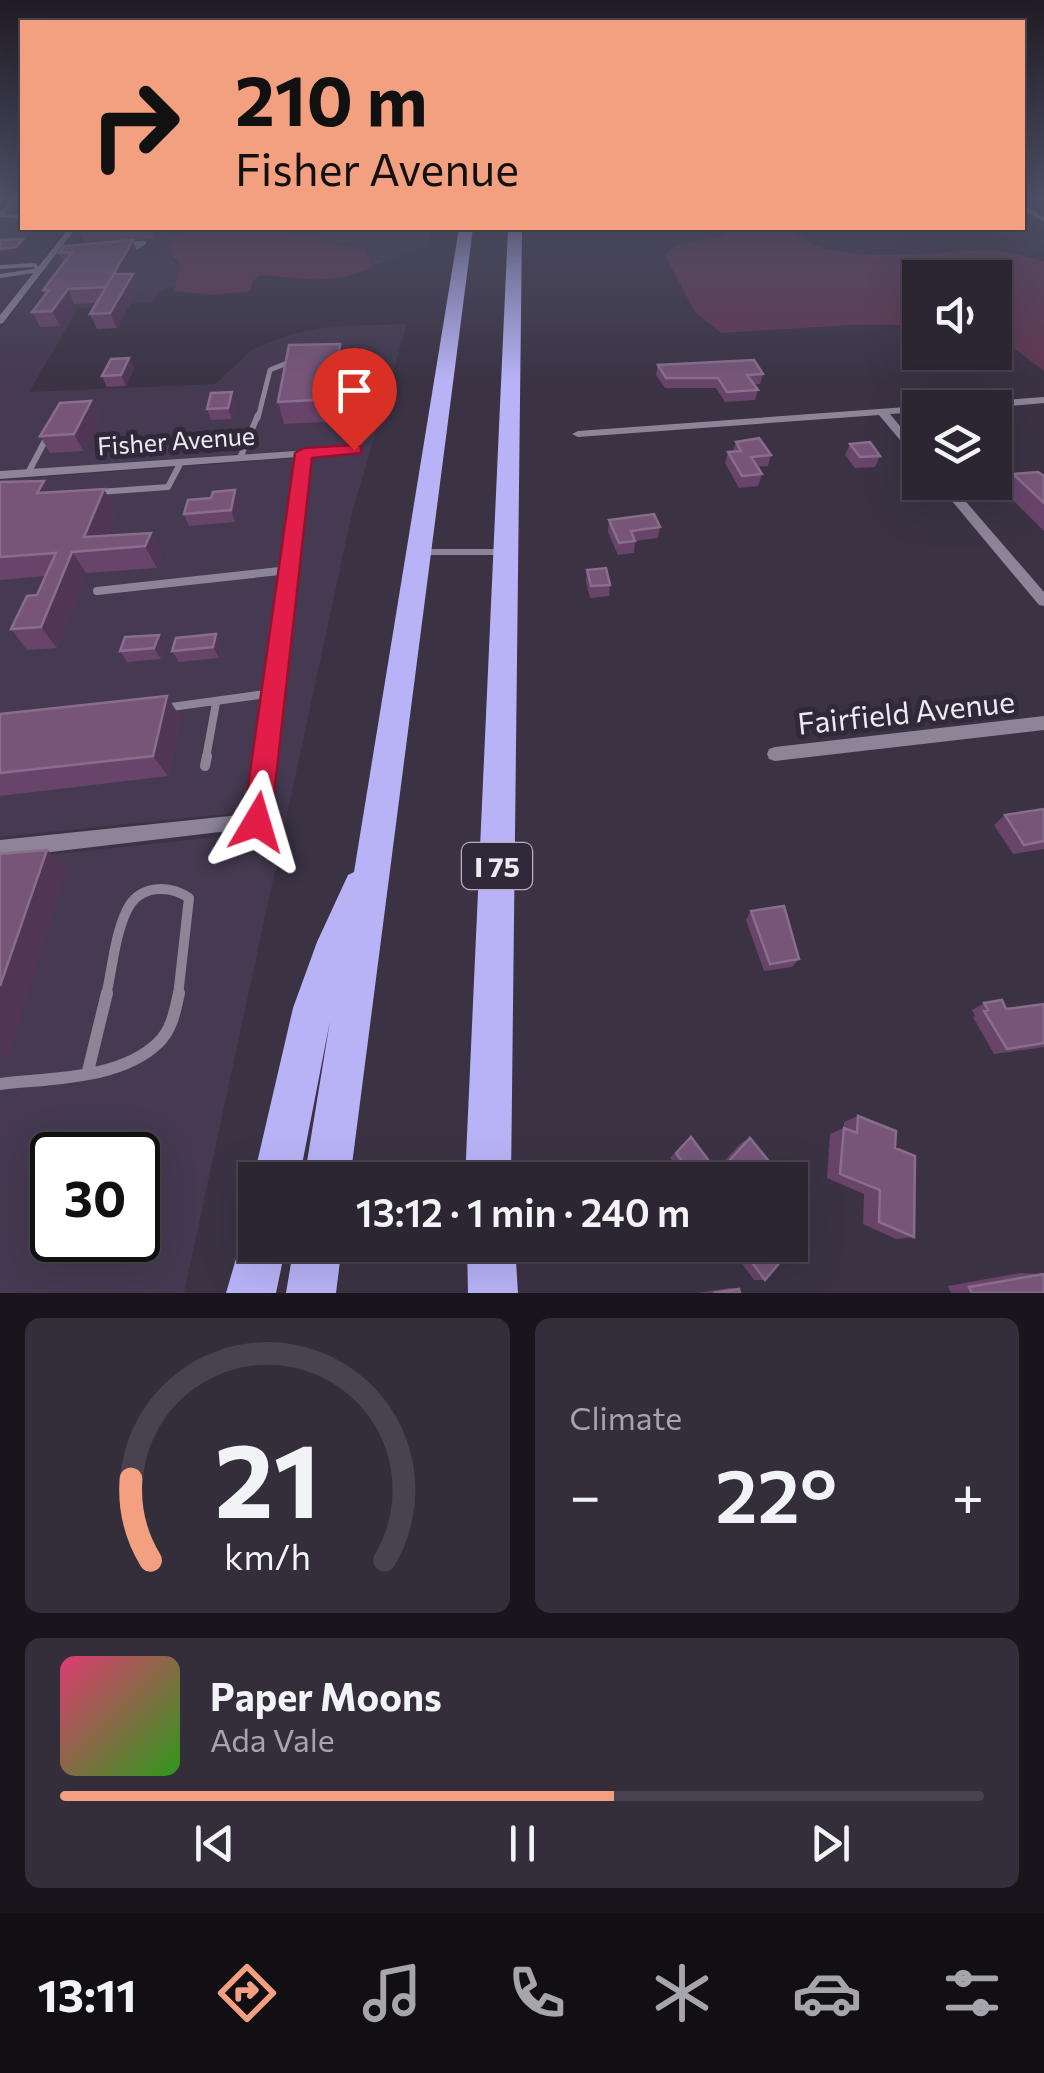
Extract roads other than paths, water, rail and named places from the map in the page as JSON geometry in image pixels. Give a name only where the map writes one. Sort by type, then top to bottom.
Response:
[{"type":"highway","points":[[330,1162],[461,260]]},
{"type":"highway","name":"I 75","points":[[488,1162],[513,260]]},
{"type":"highway","points":[[280,1162],[313,1008],[330,955],[374,858]]},
{"type":"highway","points":[[252,1293],[258,1262]]},
{"type":"highway","points":[[311,1293],[316,1262]]},
{"type":"highway","points":[[485,1293],[487,1262]]},
{"type":"highway","points":[[490,1262],[493,1293]]},
{"type":"street","points":[[0,321],[4,310],[47,260]]},
{"type":"street","points":[[1012,402],[1044,400]]},
{"type":"street","points":[[578,434],[902,410]]},
{"type":"street","points":[[881,412],[902,436]]},
{"type":"street","name":"Fisher Avenue","points":[[0,476],[354,450]]},
{"type":"street","points":[[0,848],[257,822],[304,453]]},
{"type":"street","points":[[957,500],[1044,601]]},
{"type":"street","name":"Fairfield Avenue","points":[[775,754],[1044,723]]},
{"type":"lane","points":[[0,267],[34,265],[40,270],[27,275],[0,276]]},
{"type":"lane","points":[[324,358],[358,359],[357,426],[361,438],[354,450]]},
{"type":"lane","points":[[240,458],[244,440],[257,421],[270,370],[292,360],[308,359]]},
{"type":"lane","points":[[28,474],[49,433]]},
{"type":"lane","points":[[94,492],[168,487],[180,462]]},
{"type":"lane","points":[[420,552],[506,552]]},
{"type":"lane","points":[[97,591],[289,570]]},
{"type":"lane","points":[[157,708],[273,693]]},
{"type":"lane","points":[[205,766],[216,703]]},
{"type":"lane","points":[[0,1084],[111,1068],[148,1052],[170,1029],[190,913],[189,898],[180,890],[164,886],[143,891],[127,909],[88,1070]]}]
